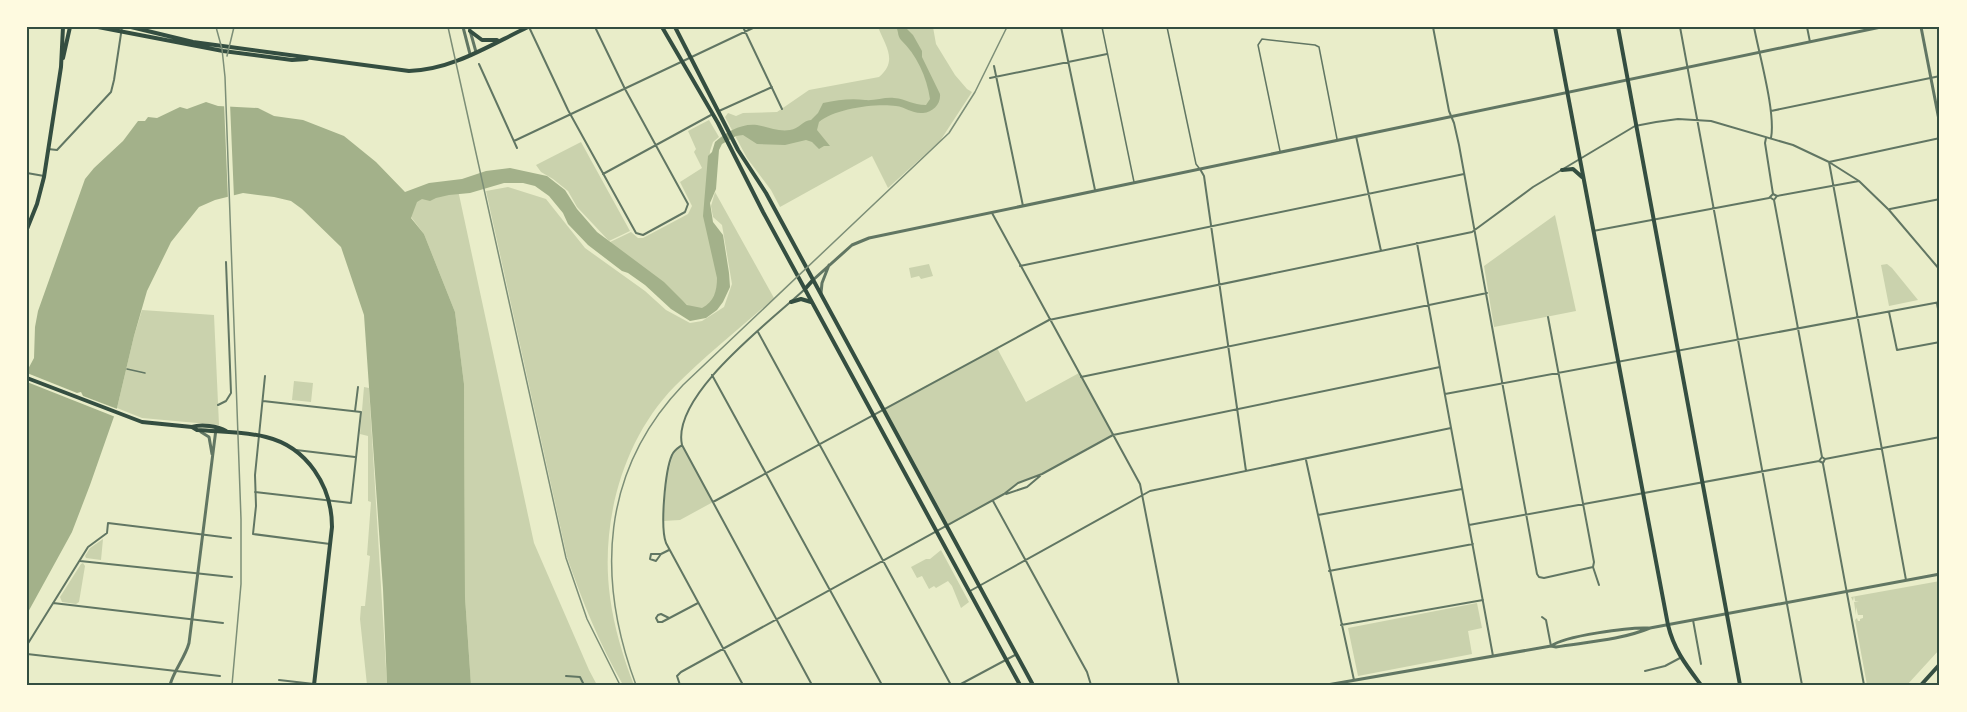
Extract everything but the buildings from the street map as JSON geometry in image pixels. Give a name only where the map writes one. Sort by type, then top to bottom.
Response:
[{"type":"main road","points":[[27,229],[37,204],[44,176],[60,68],[63,27]]},
{"type":"main road","points":[[60,68],[70,27]]},
{"type":"main road","points":[[98,27],[122,29],[191,46],[313,58],[395,70],[422,71],[443,66],[528,27]]},
{"type":"main road","points":[[131,27],[223,49]]},
{"type":"main road","points":[[662,27],[681,62],[715,113]]},
{"type":"main road","points":[[675,27],[736,152],[744,174],[1020,685]]},
{"type":"main road","points":[[1555,27],[1668,625],[1672,642],[1680,658],[1701,685]]},
{"type":"main road","points":[[1618,27],[1740,685]]},
{"type":"main road","points":[[470,29],[484,40],[501,40]]},
{"type":"main road","points":[[736,152],[766,193],[1033,685]]},
{"type":"main road","points":[[1563,170],[1573,169],[1584,179]]},
{"type":"main road","points":[[744,174],[750,171]]},
{"type":"main road","points":[[805,289],[813,280]]},
{"type":"main road","points":[[792,302],[803,299],[812,302]]},
{"type":"main road","points":[[27,378],[139,421],[260,435],[276,440],[308,462],[316,472],[329,501],[332,519],[314,685]]},
{"type":"main road","points":[[1924,684],[1940,664]]},
{"type":"street","points":[[463,27],[470,54]]},
{"type":"street","points":[[528,27],[603,174],[634,232],[639,235],[681,215],[688,208],[687,201],[625,89],[595,27]]},
{"type":"street","points":[[743,27],[782,109]]},
{"type":"street","points":[[514,141],[755,27]]},
{"type":"street","points":[[1061,27],[1095,190]]},
{"type":"street","points":[[1433,27],[1475,230],[1537,572],[1539,577],[1544,578],[1593,567]]},
{"type":"street","points":[[1680,27],[1802,685]]},
{"type":"street","points":[[1754,27],[1771,111],[1773,130],[1771,138]]},
{"type":"street","points":[[1807,27],[1810,42]]},
{"type":"street","points":[[813,280],[855,243],[869,238],[1688,68],[1861,29],[1881,27]]},
{"type":"street","points":[[1921,27],[1940,125]]},
{"type":"street","points":[[48,149],[57,150],[111,92],[122,29]]},
{"type":"street","points":[[470,29],[476,52]]},
{"type":"street","points":[[990,78],[1107,54]]},
{"type":"street","points":[[479,64],[517,148]]},
{"type":"street","points":[[994,66],[1023,206]]},
{"type":"street","points":[[1771,111],[1940,76]]},
{"type":"street","points":[[603,174],[715,113],[772,87]]},
{"type":"street","points":[[712,502],[1049,320],[1475,230],[1518,197],[1637,126],[1667,120],[1711,121],[1766,136],[1800,148],[1829,162],[1859,181],[1889,210],[1940,270]]},
{"type":"street","points":[[1356,136],[1381,251]]},
{"type":"street","points":[[1766,136],[1765,143],[1773,194],[1776,198],[1797,328],[1864,685]]},
{"type":"street","points":[[1829,162],[1940,138]]},
{"type":"street","points":[[1829,162],[1906,580]]},
{"type":"street","points":[[1200,169],[1204,176],[1246,471]]},
{"type":"street","points":[[27,173],[44,176]]},
{"type":"street","points":[[1020,266],[1464,174]]},
{"type":"street","points":[[1593,231],[1859,181]]},
{"type":"street","points":[[1771,198],[1773,194]]},
{"type":"street","points":[[1889,210],[1940,199]]},
{"type":"street","points":[[992,213],[1140,484],[1179,685]]},
{"type":"street","points":[[1417,243],[1493,657]]},
{"type":"street","points":[[218,405],[226,401],[231,393],[226,262]]},
{"type":"street","points":[[822,297],[822,283],[830,264]]},
{"type":"street","points":[[805,289],[712,375],[689,408],[681,428],[682,446],[812,685]]},
{"type":"street","points":[[1081,378],[1487,293]]},
{"type":"street","points":[[1445,394],[1938,302],[1940,320]]},
{"type":"street","points":[[1889,312],[1897,350],[1940,342]]},
{"type":"street","points":[[1548,317],[1594,560],[1593,567],[1599,585]]},
{"type":"street","points":[[758,332],[951,685]]},
{"type":"street","points":[[680,685],[677,678],[679,673],[993,501],[1022,481],[1042,474],[1113,435],[1440,367]]},
{"type":"street","points":[[712,375],[882,685]]},
{"type":"street","points":[[265,376],[253,534],[330,544]]},
{"type":"street","points":[[355,411],[357,387]]},
{"type":"street","points":[[255,492],[351,503],[361,412],[263,401]]},
{"type":"street","points":[[969,591],[1150,491],[1451,428]]},
{"type":"street","points":[[195,429],[209,437],[212,455]]},
{"type":"street","points":[[170,685],[187,651],[216,430]]},
{"type":"street","points":[[1469,525],[1940,437]]},
{"type":"street","points":[[682,446],[672,453],[668,470],[663,534],[669,550],[743,685]]},
{"type":"street","points":[[293,450],[356,457]]},
{"type":"street","points":[[1306,459],[1354,680]]},
{"type":"street","points":[[1004,494],[1027,487],[1042,474]]},
{"type":"street","points":[[1318,515],[1462,489]]},
{"type":"street","points":[[993,501],[1087,672],[1091,685]]},
{"type":"street","points":[[27,645],[88,547],[107,533],[108,523],[231,538]]},
{"type":"street","points":[[1329,571],[1473,544]]},
{"type":"street","points":[[661,554],[669,550]]},
{"type":"street","points":[[80,561],[232,577]]},
{"type":"street","points":[[1327,685],[1638,633],[1650,628],[1940,574]]},
{"type":"street","points":[[1341,625],[1483,600]]},
{"type":"street","points":[[53,603],[223,623]]},
{"type":"street","points":[[669,618],[698,603]]},
{"type":"street","points":[[1542,617],[1546,620],[1551,646]]},
{"type":"street","points":[[1693,620],[1701,664]]},
{"type":"street","points":[[1551,646],[1556,642],[1603,633],[1637,627],[1650,628]]},
{"type":"street","points":[[1603,633],[1604,639]]},
{"type":"street","points":[[27,654],[220,676]]},
{"type":"street","points":[[959,685],[1016,654]]},
{"type":"street","points":[[1645,671],[1665,666],[1680,658]]},
{"type":"street","points":[[566,676],[580,677],[584,685]]},
{"type":"street","points":[[279,680],[314,685]]},
{"type":"lane","points":[[1102,27],[1135,182]]},
{"type":"lane","points":[[1167,27],[1196,164],[1200,169]]},
{"type":"lane","points":[[1281,152],[1258,45],[1262,39],[1319,47],[1338,140]]},
{"type":"lane","points":[[127,369],[146,373]]},
{"type":"shaded area","points":[[878,27],[933,27],[936,44],[955,75],[972,92],[940,141],[888,188],[872,156],[780,207],[771,190],[747,158],[725,117],[728,113],[736,116],[743,113],[777,112],[809,90],[879,77],[888,65],[889,54]]},
{"type":"shaded area","points":[[896,27],[905,27],[913,35],[922,51],[922,57],[940,94],[938,104],[933,109],[919,113],[900,107],[877,105],[844,110],[819,122],[817,130],[830,146],[819,149],[806,140],[785,145],[757,144],[743,135],[736,136],[722,144],[719,150],[716,189],[710,203],[713,222],[723,235],[730,287],[717,310],[706,318],[690,321],[671,309],[645,285],[588,245],[568,224],[563,213],[549,196],[535,186],[523,183],[504,183],[470,193],[449,195],[430,201],[422,199],[417,202],[411,218],[424,234],[455,312],[464,384],[465,597],[471,685],[387,685],[383,589],[364,315],[341,247],[302,209],[291,201],[274,197],[243,193],[215,200],[199,207],[171,242],[147,291],[117,408],[72,532],[27,614],[27,371],[34,358],[38,311],[85,179],[123,141],[138,121],[145,121],[148,117],[157,118],[180,107],[187,109],[206,102],[218,106],[258,108],[274,116],[303,120],[344,136],[376,162],[405,192],[429,183],[462,179],[486,171],[510,168],[547,176],[565,190],[577,209],[597,232],[664,282],[687,305],[702,308],[712,299],[717,283],[703,216],[708,156],[715,142],[729,132],[746,125],[782,130],[793,129],[811,120],[823,103],[850,99],[891,98],[926,105],[930,99],[923,74],[916,59],[900,38]]},
{"type":"shaded area","points":[[709,120],[719,137],[713,142],[710,151],[705,216],[719,274],[717,295],[708,307],[694,310],[608,243],[631,232],[638,238],[643,238],[688,214],[692,206],[680,182],[702,168],[694,152],[696,149],[688,131]]},
{"type":"shaded area","points":[[581,142],[630,231],[609,241],[577,207],[568,191],[541,172],[536,165]]},
{"type":"shaded area","points":[[508,187],[546,199],[585,248],[645,291],[666,310],[690,323],[702,321],[724,307],[732,284],[722,225],[713,217],[711,206],[715,192],[774,298],[675,386],[641,431],[619,484],[608,541],[610,597],[623,653],[634,685],[623,685],[606,654],[567,557],[486,191]]},
{"type":"shaded area","points":[[458,190],[534,543],[597,685],[471,685],[465,597],[464,384],[455,312],[424,234],[411,217],[408,201]]},
{"type":"shaded area","points":[[1555,215],[1576,311],[1494,327],[1484,266]]},
{"type":"shaded area","points":[[929,264],[933,276],[921,279],[919,276],[911,278],[909,268]]},
{"type":"shaded area","points":[[1887,264],[1918,300],[1889,306],[1881,265]]},
{"type":"shaded area","points":[[142,310],[214,315],[219,425],[142,418],[117,408]]},
{"type":"shaded area","points":[[997,348],[1026,402],[1079,373],[1113,435],[1042,474],[1022,481],[948,526],[883,409]]},
{"type":"shaded area","points":[[294,381],[313,383],[311,402],[292,400]]},
{"type":"shaded area","points":[[364,387],[369,388],[387,685],[367,685],[360,619],[361,606],[365,606],[370,556],[367,555],[371,502],[368,501],[368,436],[360,434]]},
{"type":"shaded area","points":[[682,445],[713,502],[680,520],[663,521],[667,476],[674,451]]},
{"type":"shaded area","points":[[103,539],[101,560],[86,558],[90,548]]},
{"type":"shaded area","points":[[941,550],[969,602],[961,608],[948,581],[929,589],[922,576],[917,578],[911,567],[930,559]]},
{"type":"shaded area","points":[[81,564],[85,566],[79,602],[76,604],[62,602],[60,597]]},
{"type":"shaded area","points":[[1940,581],[1939,650],[1907,685],[1867,685],[1855,620],[1857,618],[1860,621],[1863,615],[1858,615],[1856,607],[1856,615],[1854,602],[1859,601],[1855,601],[1854,596]]},
{"type":"shaded area","points":[[1477,603],[1482,628],[1468,631],[1472,654],[1358,676],[1348,628]]},
{"type":"pier","points":[[224,103],[230,103],[234,198],[228,200]]},
{"type":"pier","points":[[27,373],[77,393],[81,392],[83,396],[120,410],[118,418],[27,382]]},
{"type":"railway","points":[[216,27],[222,49],[225,77],[241,519],[241,584],[232,685]]},
{"type":"railway","points":[[227,56],[234,27]]},
{"type":"railway","points":[[448,27],[566,558],[587,619],[620,685]]},
{"type":"railway","points":[[636,685],[623,645],[615,605],[612,566],[614,527],[622,490],[635,453],[656,418],[683,385],[949,133],[975,92],[1007,27]]}]
